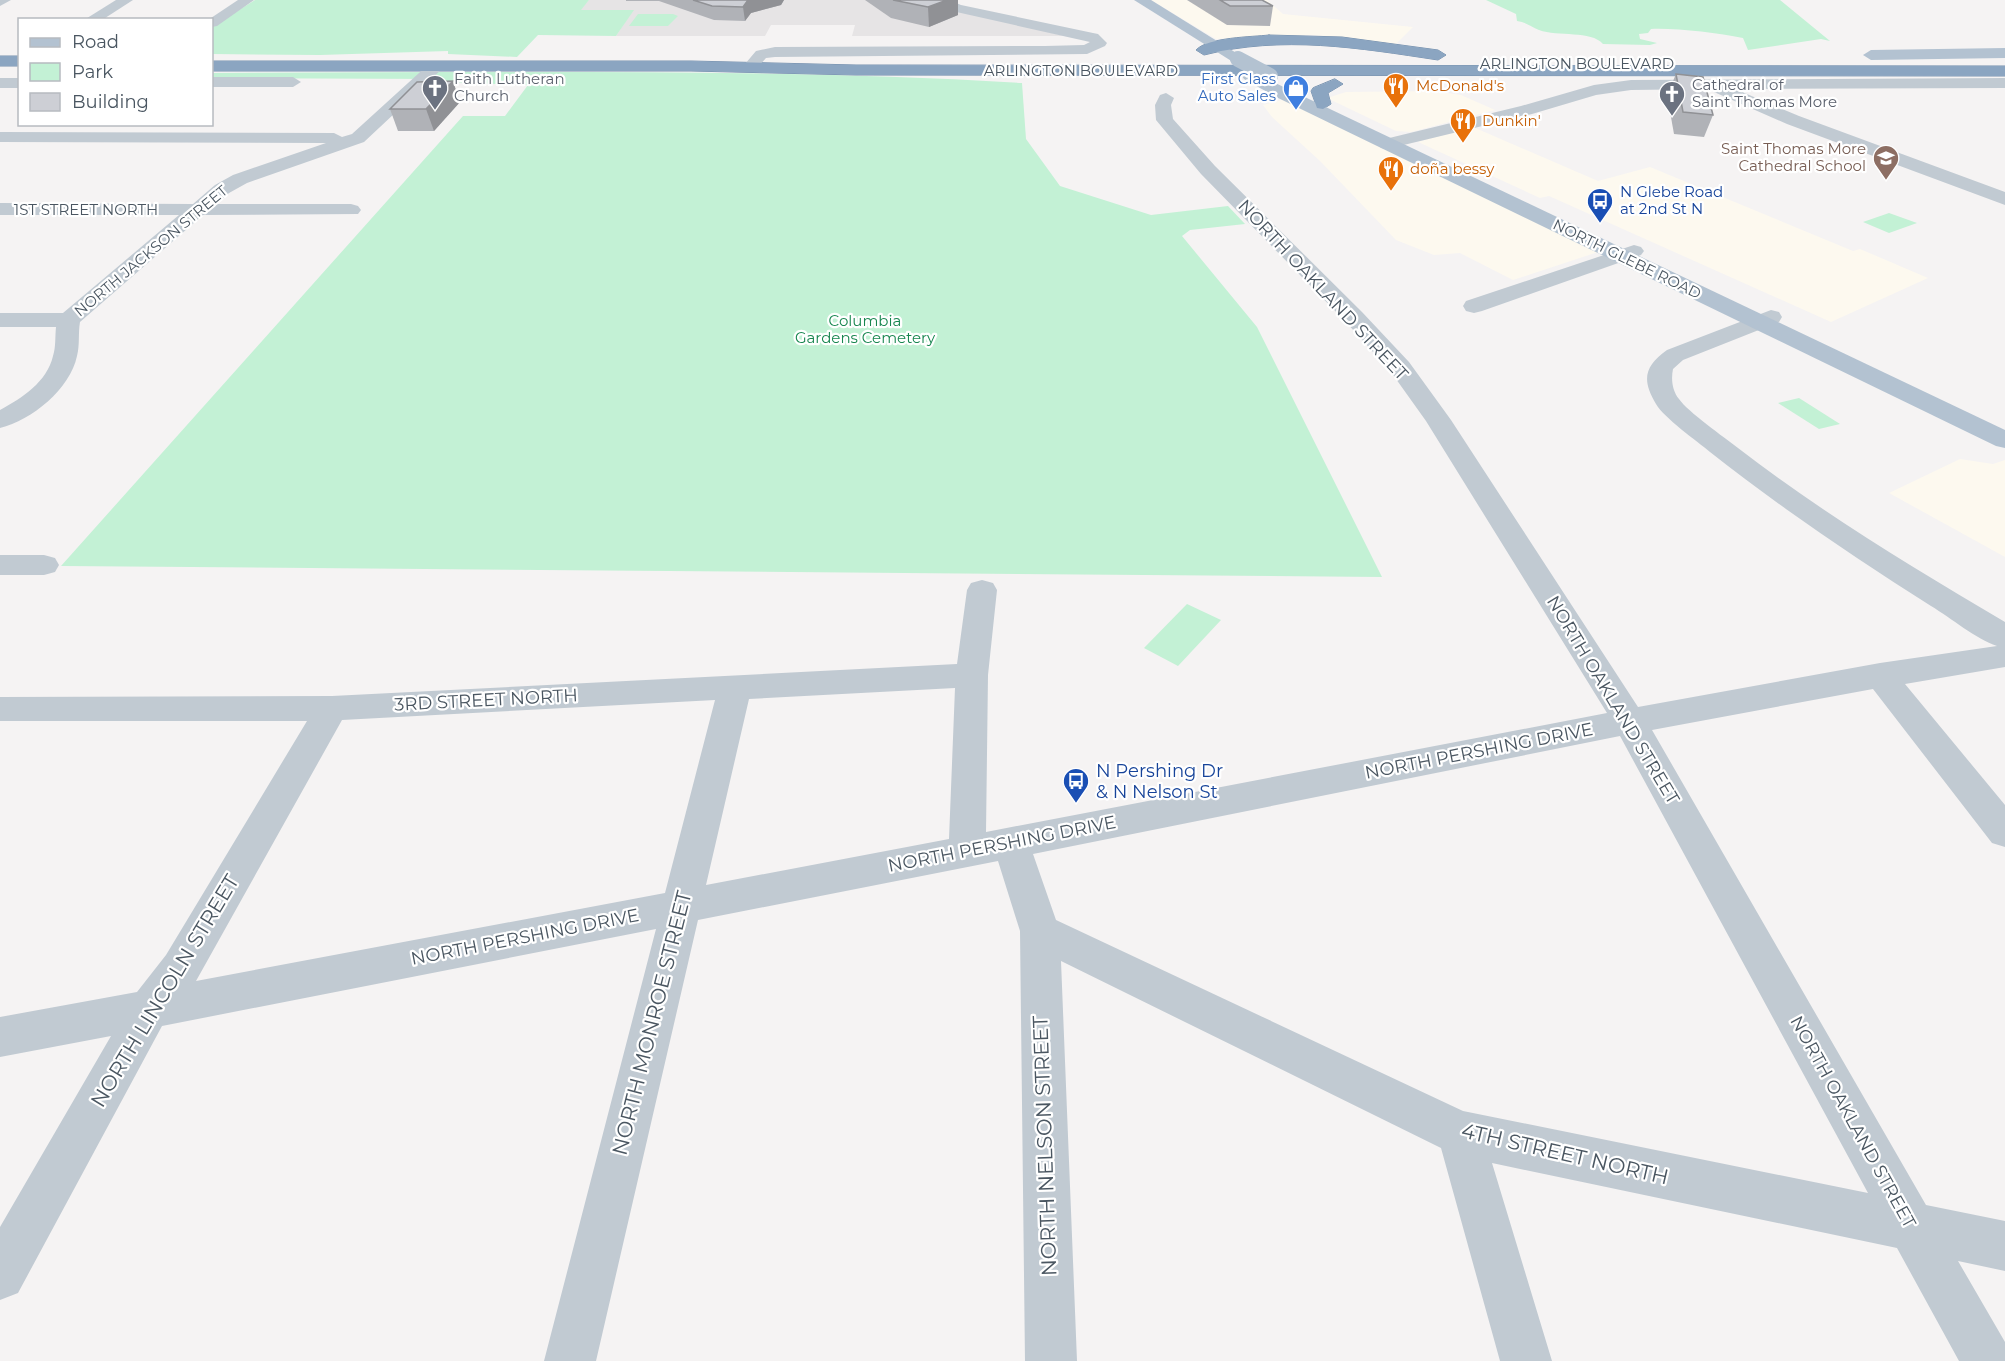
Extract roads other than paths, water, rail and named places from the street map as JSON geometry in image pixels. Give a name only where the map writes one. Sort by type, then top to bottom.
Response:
[{"type":"highway","points":[[1215,51],[1275,39],[1321,39],[1470,58],[1608,64]]},
{"type":"highway","points":[[1215,51],[1277,43],[1321,43],[1338,48],[1343,53],[1340,58],[1328,64]]},
{"type":"highway","points":[[918,63],[1108,54]]},
{"type":"highway","points":[[1697,63],[1871,55]]},
{"type":"highway","points":[[0,61],[18,62]]},
{"type":"highway","points":[[0,68],[18,62]]},
{"type":"highway","name":"ARLINGTON BOULEVARD","points":[[698,66],[918,63],[2005,64]]},
{"type":"highway","name":"ARLINGTON BOULEVARD","points":[[213,66],[698,66],[856,70],[2005,71]]},
{"type":"highway","points":[[856,70],[1052,84],[1454,83],[1626,71]]},
{"type":"highway","points":[[1673,71],[1787,84]]},
{"type":"highway","points":[[1815,71],[2005,82]]},
{"type":"highway","points":[[1323,104],[1319,91],[1335,84]]},
{"type":"main road","points":[[1128,0],[1215,51]]},
{"type":"main road","points":[[1141,0],[1166,21],[1185,43],[1238,59],[1273,82]]},
{"type":"main road","name":"NORTH GLEBE ROAD","points":[[1215,51],[1250,76],[1273,82],[1323,104],[1394,142]]},
{"type":"main road","points":[[1871,55],[2005,53]]},
{"type":"main road","name":"NORTH GLEBE ROAD","points":[[1273,82],[1764,319],[2005,440]]},
{"type":"main road","name":"NORTH GLEBE ROAD","points":[[1764,319],[2005,428]]},
{"type":"street","points":[[94,18],[126,0]]},
{"type":"street","points":[[213,22],[247,0]]},
{"type":"street","name":"ARLINGTON BOULEVARD","points":[[753,64],[761,54],[775,52],[1072,51],[1100,44],[1100,40],[1093,37],[957,8],[936,0]]},
{"type":"street","name":"NORTH JACKSON STREET","points":[[0,420],[39,395],[54,378],[65,357],[65,333],[69,320],[222,189],[240,179],[358,138],[436,66]]},
{"type":"street","points":[[213,82],[293,82]]},
{"type":"street","points":[[1394,142],[1526,110],[1594,90],[1631,85],[2005,82]]},
{"type":"street","points":[[0,83],[18,83]]},
{"type":"street","points":[[1710,83],[1735,97],[2005,199]]},
{"type":"street","points":[[1957,83],[2005,99]]},
{"type":"street","name":"NORTH OAKLAND STREET","points":[[1166,98],[1162,105],[1165,120],[1208,170],[1354,317],[1400,367],[1438,420],[1630,722],[1987,1361]]},
{"type":"street","points":[[1,138],[22,126]]},
{"type":"street","points":[[1,138],[358,138]]},
{"type":"street","name":"1ST STREET NORTH","points":[[0,209],[351,210]]},
{"type":"street","points":[[1474,306],[1627,253]]},
{"type":"street","points":[[1764,319],[1675,355],[1660,366],[1659,380],[1667,402],[1808,514],[2005,637]]},
{"type":"street","points":[[0,320],[69,320]]},
{"type":"street","points":[[0,565],[44,565]]},
{"type":"street","points":[[967,851],[972,675],[981,590]]},
{"type":"street","name":"NORTH PERSHING DRIVE","points":[[0,1038],[1630,722],[1880,675],[2005,656]]},
{"type":"street","name":"3RD STREET NORTH","points":[[0,709],[332,708],[972,675]]},
{"type":"street","points":[[1880,675],[2005,832]]},
{"type":"street","name":"NORTH MONROE STREET","points":[[570,1361],[735,686]]},
{"type":"street","name":"NORTH LINCOLN STREET","points":[[0,1275],[149,1009],[181,969],[332,708]]},
{"type":"street","points":[[1011,843],[1040,931]]},
{"type":"street","name":"4TH STREET NORTH","points":[[1040,931],[1460,1133],[2005,1246]]},
{"type":"street","name":"NORTH NELSON STREET","points":[[1040,931],[1051,1361]]},
{"type":"street","points":[[1460,1133],[1526,1361]]},
{"type":"place","name":"McDonald's","points":[[1396,109]]},
{"type":"place","name":"Faith Lutheran Church","points":[[435,111]]},
{"type":"place","name":"First Class Auto Sales","points":[[1296,111]]},
{"type":"place","name":"Cathedral of Saint Thomas More","points":[[1672,117]]},
{"type":"place","name":"Dunkin'","points":[[1463,144]]},
{"type":"place","name":"Saint Thomas More Cathedral School","points":[[1886,181]]},
{"type":"place","name":"doña bessy","points":[[1391,192]]},
{"type":"place","name":"N Glebe Road at 2nd St N","points":[[1600,224]]},
{"type":"place","name":"N Pershing Dr & N Nelson St","points":[[1076,804]]},
{"type":"park label","name":"Columbia Gardens Cemetery","points":[[865,330]]}]
